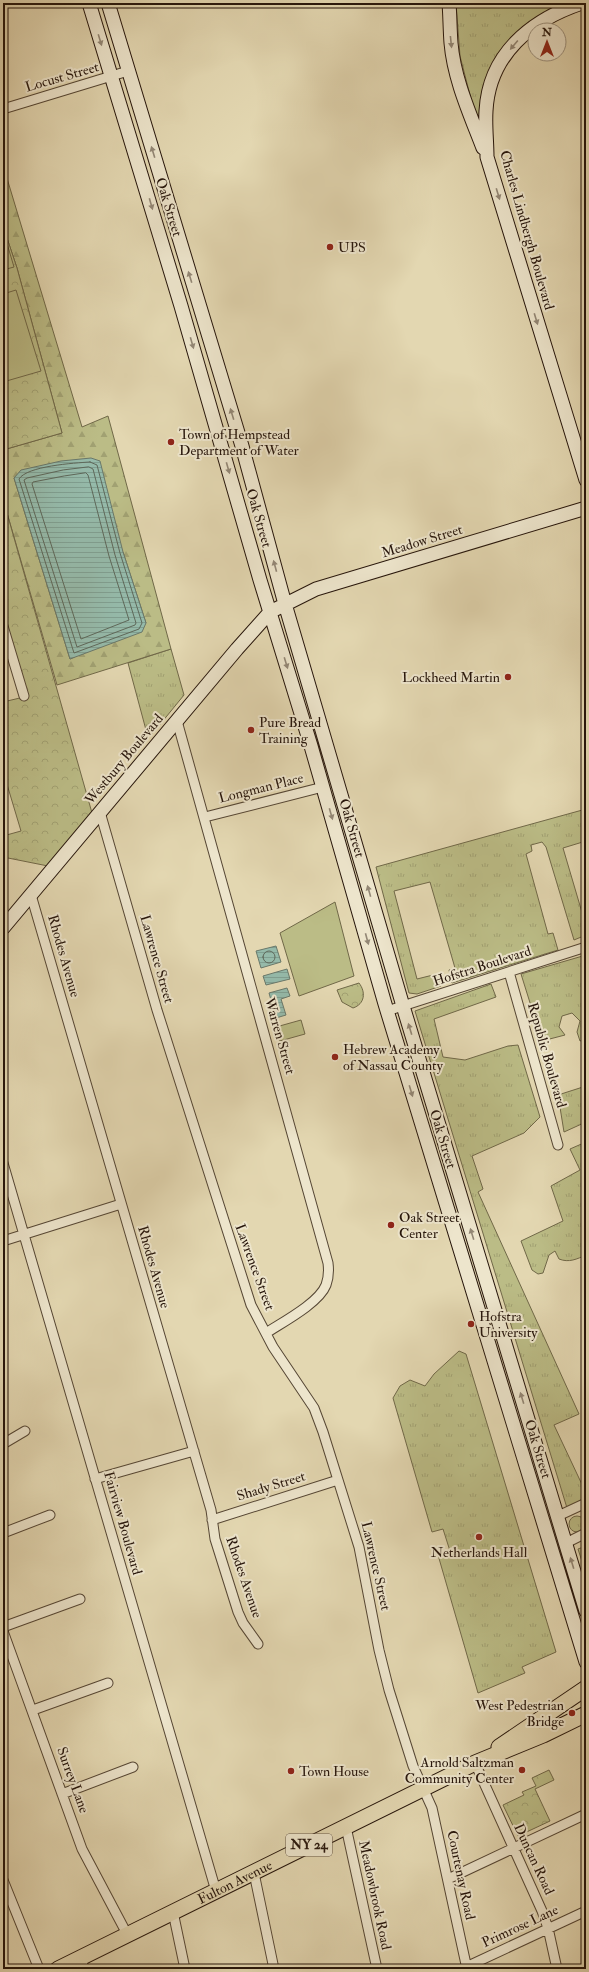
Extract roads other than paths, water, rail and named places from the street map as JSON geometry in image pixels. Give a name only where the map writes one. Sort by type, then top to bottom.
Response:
[{"type":"main road","name":"NY 24","points":[[475,1763],[586,1688]]},
{"type":"main road","name":"NY 24","points":[[475,1763],[543,1735],[586,1714]]},
{"type":"main road","name":"Fulton Avenue","points":[[58,1969],[82,1964],[127,1934],[254,1873],[475,1763]]},
{"type":"street","name":"Oak Street","points":[[89,3],[180,300],[387,1011],[586,1662]]},
{"type":"street","name":"Oak Street","points":[[108,3],[242,444],[285,604],[403,1006],[586,1611]]},
{"type":"street","points":[[449,3],[451,44],[457,75],[465,101],[487,157]]},
{"type":"street","name":"Charles Lindbergh Boulevard","points":[[582,3],[542,20],[519,39],[501,60],[492,79],[486,111],[487,157],[586,480]]},
{"type":"street","name":"Locust Street","points":[[3,109],[128,71]]},
{"type":"street","points":[[180,300],[196,294]]},
{"type":"street","points":[[223,451],[242,444]]},
{"type":"street","name":"Meadow Street","points":[[270,612],[316,589],[586,508]]},
{"type":"street","name":"Westbury Boulevard","points":[[3,928],[270,612]]},
{"type":"street","points":[[3,626],[7,654],[24,696]]},
{"type":"street","points":[[249,636],[269,633],[279,641]]},
{"type":"street","name":"Warren Street","points":[[177,721],[205,817],[328,1263],[329,1274],[326,1286],[322,1293],[313,1302],[266,1333]]},
{"type":"street","name":"Longman Place","points":[[205,817],[323,787]]},
{"type":"street","name":"Lawrence Street","points":[[100,812],[157,1010],[251,1305],[273,1347],[314,1408],[323,1432],[360,1554],[379,1650],[389,1690],[412,1766],[423,1789]]},
{"type":"street","name":"Rhodes Avenue","points":[[31,895],[211,1510],[215,1538],[238,1612],[243,1623],[258,1644]]},
{"type":"street","name":"Hofstra Boulevard","points":[[387,1011],[586,947]]},
{"type":"street","name":"Republic Boulevard","points":[[509,972],[558,1145]]},
{"type":"street","name":"Fairview Boulevard","points":[[3,1163],[216,1891]]},
{"type":"street","points":[[3,1240],[121,1204]]},
{"type":"street","points":[[466,1266],[480,1262]]},
{"type":"street","points":[[3,1444],[25,1431]]},
{"type":"street","points":[[95,1479],[194,1451]]},
{"type":"street","name":"Shady Street","points":[[212,1520],[338,1480]]},
{"type":"street","points":[[558,1516],[586,1503]]},
{"type":"street","points":[[3,1533],[50,1515]]},
{"type":"street","points":[[566,1543],[586,1533]]},
{"type":"street","points":[[3,1627],[80,1599]]},
{"type":"street","name":"Surrey Lane","points":[[3,1631],[82,1848],[127,1934]]},
{"type":"street","points":[[33,1710],[108,1683]]},
{"type":"street","name":"Duncan Road","points":[[475,1763],[537,1900],[548,1928],[557,1969]]},
{"type":"street","points":[[62,1794],[133,1767]]},
{"type":"street","name":"Courtenay Road","points":[[423,1789],[432,1808],[467,1968]]},
{"type":"street","points":[[448,1879],[586,1814]]},
{"type":"street","name":"Meadowbrook Road","points":[[346,1827],[377,1969]]},
{"type":"street","points":[[254,1873],[274,1969]]},
{"type":"street","points":[[3,1880],[39,1969]]},
{"type":"street","name":"Primrose Lane","points":[[467,1968],[586,1910]]},
{"type":"street","points":[[173,1912],[185,1969]]},
{"type":"water","points":[[91,458],[100,461],[123,552],[146,623],[142,632],[70,659],[14,478],[21,470],[61,461]]},
{"type":"water","points":[[276,946],[281,962],[261,968],[256,951]]},
{"type":"water","points":[[287,969],[290,979],[266,985],[263,976]]},
{"type":"water","points":[[287,988],[290,996],[281,999],[286,1015],[276,1018],[269,993]]},
{"type":"place","name":"UPS","points":[[330,247]]},
{"type":"place","name":"Town of Hempstead Department of Water","points":[[171,442]]},
{"type":"place","name":"Lockheed Martin","points":[[508,677]]},
{"type":"place","name":"Pure Bread Training","points":[[251,730]]},
{"type":"place","name":"Hebrew Academy of Nassau County","points":[[335,1057]]},
{"type":"place","name":"Oak Street Center","points":[[391,1225]]},
{"type":"place","name":"Hofstra University","points":[[471,1324]]},
{"type":"place","name":"Netherlands Hall","points":[[479,1537]]},
{"type":"place","name":"West Pedestrian Bridge","points":[[572,1713]]},
{"type":"place","name":"Arnold Saltzman Community Center","points":[[522,1770]]},
{"type":"place","name":"Town House","points":[[291,1771]]}]
